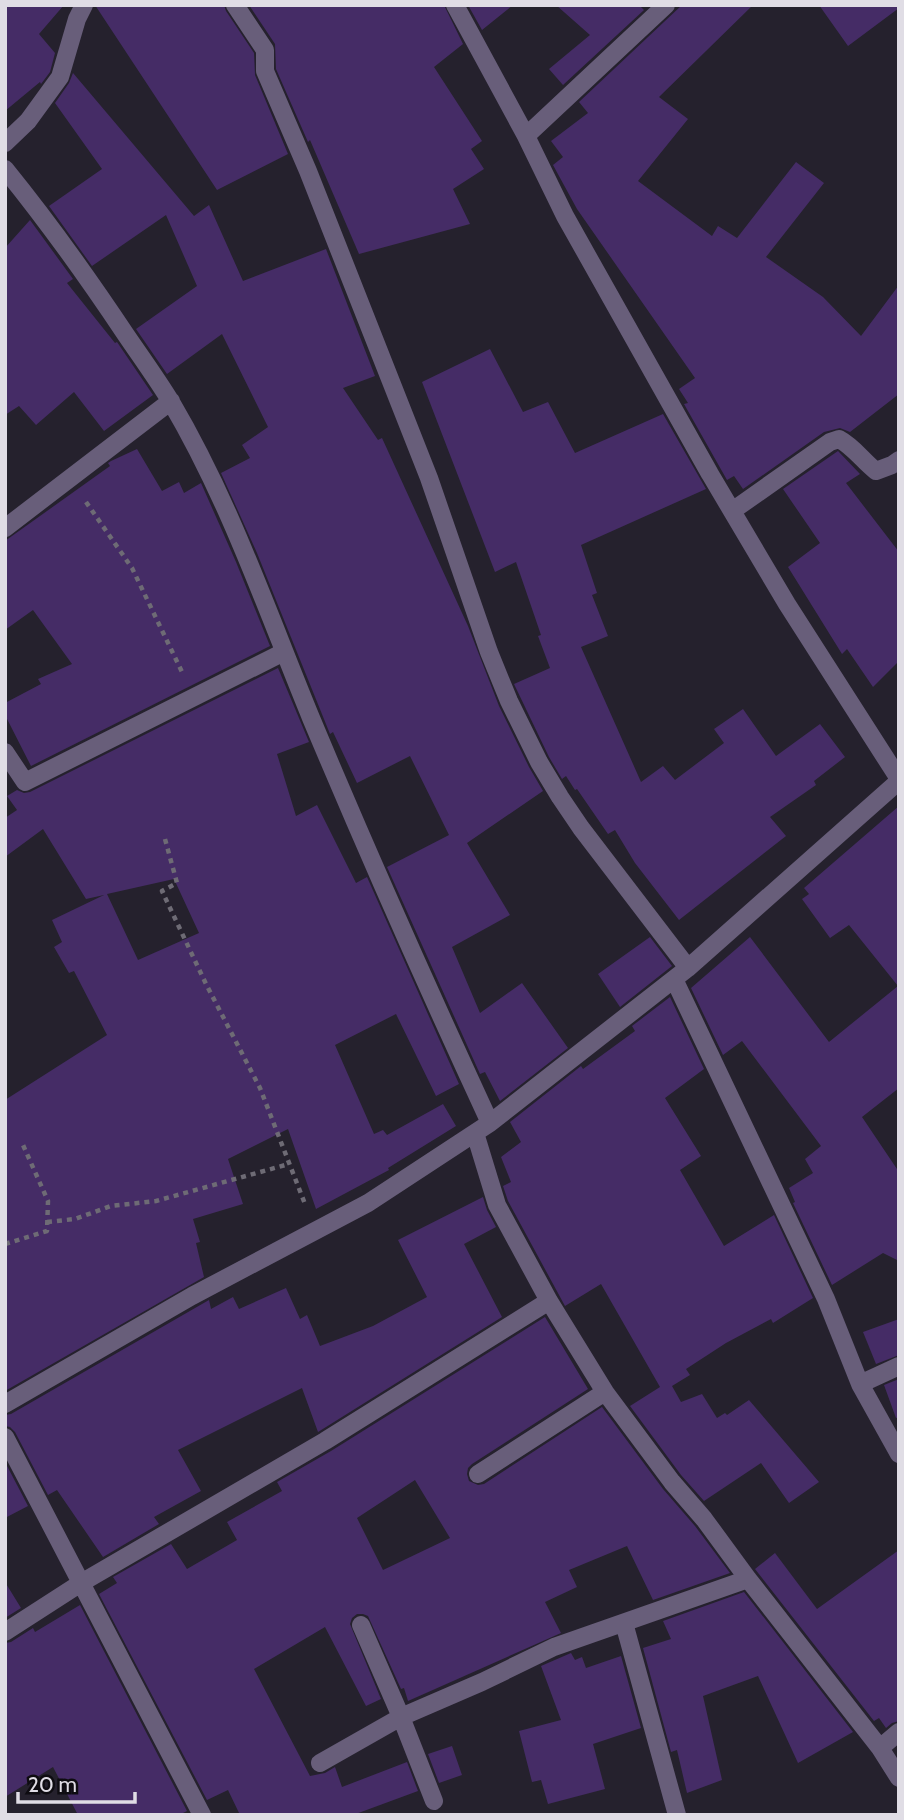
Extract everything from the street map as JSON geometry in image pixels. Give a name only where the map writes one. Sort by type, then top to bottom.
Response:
[{"type":"street","points":[[5,143],[29,121],[60,77],[77,19],[84,5]]},
{"type":"street","points":[[235,5],[265,50],[265,71],[308,171],[429,478],[489,652],[509,701],[539,762],[560,797],[681,973],[821,1287],[860,1384],[899,1454]]},
{"type":"street","points":[[5,1404],[192,1296],[368,1203],[482,1128],[681,973],[899,780],[787,604],[732,511],[565,216],[526,136],[455,5]]},
{"type":"street","points":[[526,136],[666,5]]},
{"type":"street","points":[[5,169],[38,209],[101,297],[171,401],[215,485],[253,570],[284,652],[482,1128],[497,1205],[548,1301],[605,1392],[880,1748],[899,1779]]},
{"type":"street","points":[[5,528],[171,401]]},
{"type":"street","points":[[732,511],[830,442],[839,439],[877,471],[899,460]]},
{"type":"street","points":[[5,752],[24,782],[284,652]]},
{"type":"street","points":[[5,1632],[81,1583],[325,1441],[548,1301]]},
{"type":"street","points":[[860,1384],[899,1366]]},
{"type":"street","points":[[478,1474],[605,1392]]},
{"type":"street","points":[[5,1437],[202,1815]]},
{"type":"street","points":[[320,1763],[401,1717],[554,1647],[748,1579]]},
{"type":"street","points":[[624,1623],[677,1815]]},
{"type":"street","points":[[361,1625],[434,1801]]},
{"type":"street","points":[[880,1748],[899,1732]]},
{"type":"path","points":[[68,478],[132,568],[194,697]]},
{"type":"path","points":[[165,839],[177,883],[162,891],[260,1088],[316,1231]]},
{"type":"path","points":[[5,1244],[47,1231],[48,1202],[23,1145]]},
{"type":"path","points":[[47,1222],[75,1219],[111,1206],[156,1201],[289,1164]]},
{"type":"building","points":[[5,5],[64,5],[39,34],[55,53],[50,72],[41,84],[40,82],[5,111]]},
{"type":"building","points":[[95,5],[224,5],[254,53],[255,75],[288,154],[217,190]]},
{"type":"building","points":[[249,5],[444,5],[463,44],[434,67],[482,141],[471,149],[484,169],[453,189],[470,224],[359,254],[276,69],[275,44]]},
{"type":"building","points":[[468,5],[513,5],[482,30]]},
{"type":"building","points":[[556,5],[639,5],[644,10],[563,85],[549,69],[590,35]]},
{"type":"building","points":[[682,5],[753,5],[659,97],[688,119],[638,181],[712,236],[718,226],[737,238],[796,162],[824,183],[766,257],[823,297],[861,336],[899,285],[899,394],[850,432],[840,428],[824,432],[743,489],[734,476],[727,480],[684,404],[688,403],[679,389],[695,378],[577,209],[553,165],[563,157],[551,141],[588,113],[579,102]]},
{"type":"building","points":[[819,5],[899,5],[899,8],[848,46]]},
{"type":"building","points":[[73,73],[194,216],[209,205],[243,281],[326,249],[375,376],[343,388],[378,440],[382,438],[468,626],[499,706],[543,791],[467,843],[510,915],[452,947],[480,1013],[522,983],[568,1048],[500,1101],[485,1072],[480,1074],[387,867],[449,835],[410,756],[357,783],[333,732],[330,734],[257,553],[221,473],[250,458],[242,445],[268,427],[222,334],[167,374],[136,329],[197,286],[166,215],[92,266],[49,206],[102,169],[55,103]]},
{"type":"building","points":[[30,220],[73,279],[67,283],[115,343],[117,342],[153,395],[104,431],[74,392],[36,425],[19,406],[5,415],[5,248]]},
{"type":"building","points":[[490,349],[523,412],[548,402],[575,453],[663,414],[706,489],[581,545],[597,593],[592,595],[608,636],[581,647],[641,782],[663,766],[675,780],[724,743],[714,729],[743,709],[776,756],[820,724],[845,757],[814,781],[816,785],[770,817],[786,836],[679,920],[635,863],[615,830],[608,834],[577,789],[575,790],[566,776],[562,779],[514,684],[550,668],[538,636],[541,635],[516,562],[495,572],[422,382]]},
{"type":"building","points":[[137,449],[162,491],[179,482],[184,493],[201,483],[270,646],[31,766],[5,715],[5,703],[41,684],[38,679],[72,664],[33,610],[5,630],[5,541],[110,466],[108,463]]},
{"type":"building","points":[[838,451],[860,474],[846,483],[899,552],[899,661],[873,687],[847,649],[842,654],[788,567],[820,543],[783,489]]},
{"type":"building","points":[[278,668],[309,742],[277,754],[296,816],[317,805],[356,883],[367,877],[459,1084],[436,1096],[396,1014],[335,1045],[374,1134],[383,1130],[387,1135],[443,1104],[456,1126],[388,1168],[389,1170],[316,1209],[288,1129],[228,1159],[243,1204],[193,1219],[200,1242],[196,1243],[204,1277],[5,1391],[5,1100],[107,1035],[74,971],[69,973],[54,947],[62,942],[52,920],[104,895],[86,899],[43,829],[5,857],[5,818],[17,810],[7,796],[17,790],[30,792]],"holes":[[[174,879],[199,933],[138,960],[107,894]]]},
{"type":"building","points":[[899,806],[899,1088],[862,1117],[899,1172],[899,1261],[883,1253],[832,1285],[793,1203],[795,1202],[789,1188],[813,1173],[805,1159],[821,1146],[742,1041],[723,1055],[691,988],[750,937],[829,1042],[898,986],[849,925],[830,938],[802,899],[809,894],[804,888]]},
{"type":"building","points":[[650,937],[672,966],[620,1007],[598,974]]},
{"type":"building","points":[[670,997],[704,1069],[665,1098],[701,1156],[680,1170],[724,1246],[774,1215],[813,1298],[773,1323],[771,1319],[726,1343],[686,1369],[690,1375],[672,1386],[681,1402],[702,1394],[717,1418],[725,1413],[727,1415],[749,1400],[819,1482],[789,1503],[761,1463],[704,1501],[681,1475],[630,1406],[660,1387],[601,1284],[565,1306],[508,1201],[503,1186],[511,1182],[501,1157],[521,1142],[510,1122],[581,1066],[583,1069],[635,1031],[632,1026]]},
{"type":"building","points":[[483,1197],[496,1227],[464,1244],[502,1317],[318,1432],[302,1388],[178,1450],[201,1491],[154,1517],[159,1524],[103,1557],[57,1490],[48,1495],[15,1432],[5,1426],[5,1415],[209,1300],[211,1309],[233,1297],[239,1309],[286,1288],[300,1319],[307,1315],[320,1346],[373,1326],[427,1297],[398,1240]]},
{"type":"building","points":[[545,1317],[588,1389],[472,1464],[468,1468],[469,1481],[478,1485],[484,1484],[602,1407],[730,1573],[653,1600],[627,1546],[569,1570],[577,1587],[545,1602],[561,1633],[408,1701],[368,1616],[357,1614],[350,1624],[381,1699],[366,1706],[325,1627],[254,1669],[310,1776],[325,1773],[335,1767],[342,1787],[407,1762],[418,1791],[353,1815],[240,1815],[228,1790],[207,1800],[99,1594],[117,1583],[113,1577],[171,1544],[187,1569],[237,1540],[227,1522],[282,1491],[277,1482]],"holes":[[[415,1480],[450,1538],[383,1570],[357,1518]]]},
{"type":"building","points":[[899,1319],[899,1355],[876,1364],[863,1332]]},
{"type":"building","points":[[899,1379],[899,1417],[896,1418],[884,1385]]},
{"type":"building","points":[[5,1462],[28,1506],[5,1518]]},
{"type":"building","points":[[899,1550],[899,1721],[886,1728],[879,1718],[874,1721],[755,1569],[775,1553],[817,1609]]},
{"type":"building","points":[[5,1582],[21,1608],[5,1618]]},
{"type":"building","points":[[744,1592],[853,1732],[798,1763],[758,1676],[703,1696],[722,1780],[687,1793],[677,1750],[671,1752],[643,1648],[671,1639],[663,1621]]},
{"type":"building","points":[[80,1605],[187,1811],[179,1815],[78,1815],[53,1767],[5,1797],[5,1643],[33,1628],[35,1632]]},
{"type":"building","points":[[571,1653],[575,1660],[582,1657],[586,1668],[621,1656],[641,1728],[593,1744],[605,1789],[548,1804],[541,1780],[532,1782],[519,1731],[561,1720],[541,1666]]},
{"type":"building","points":[[452,1746],[462,1775],[439,1783],[428,1754]]}]
